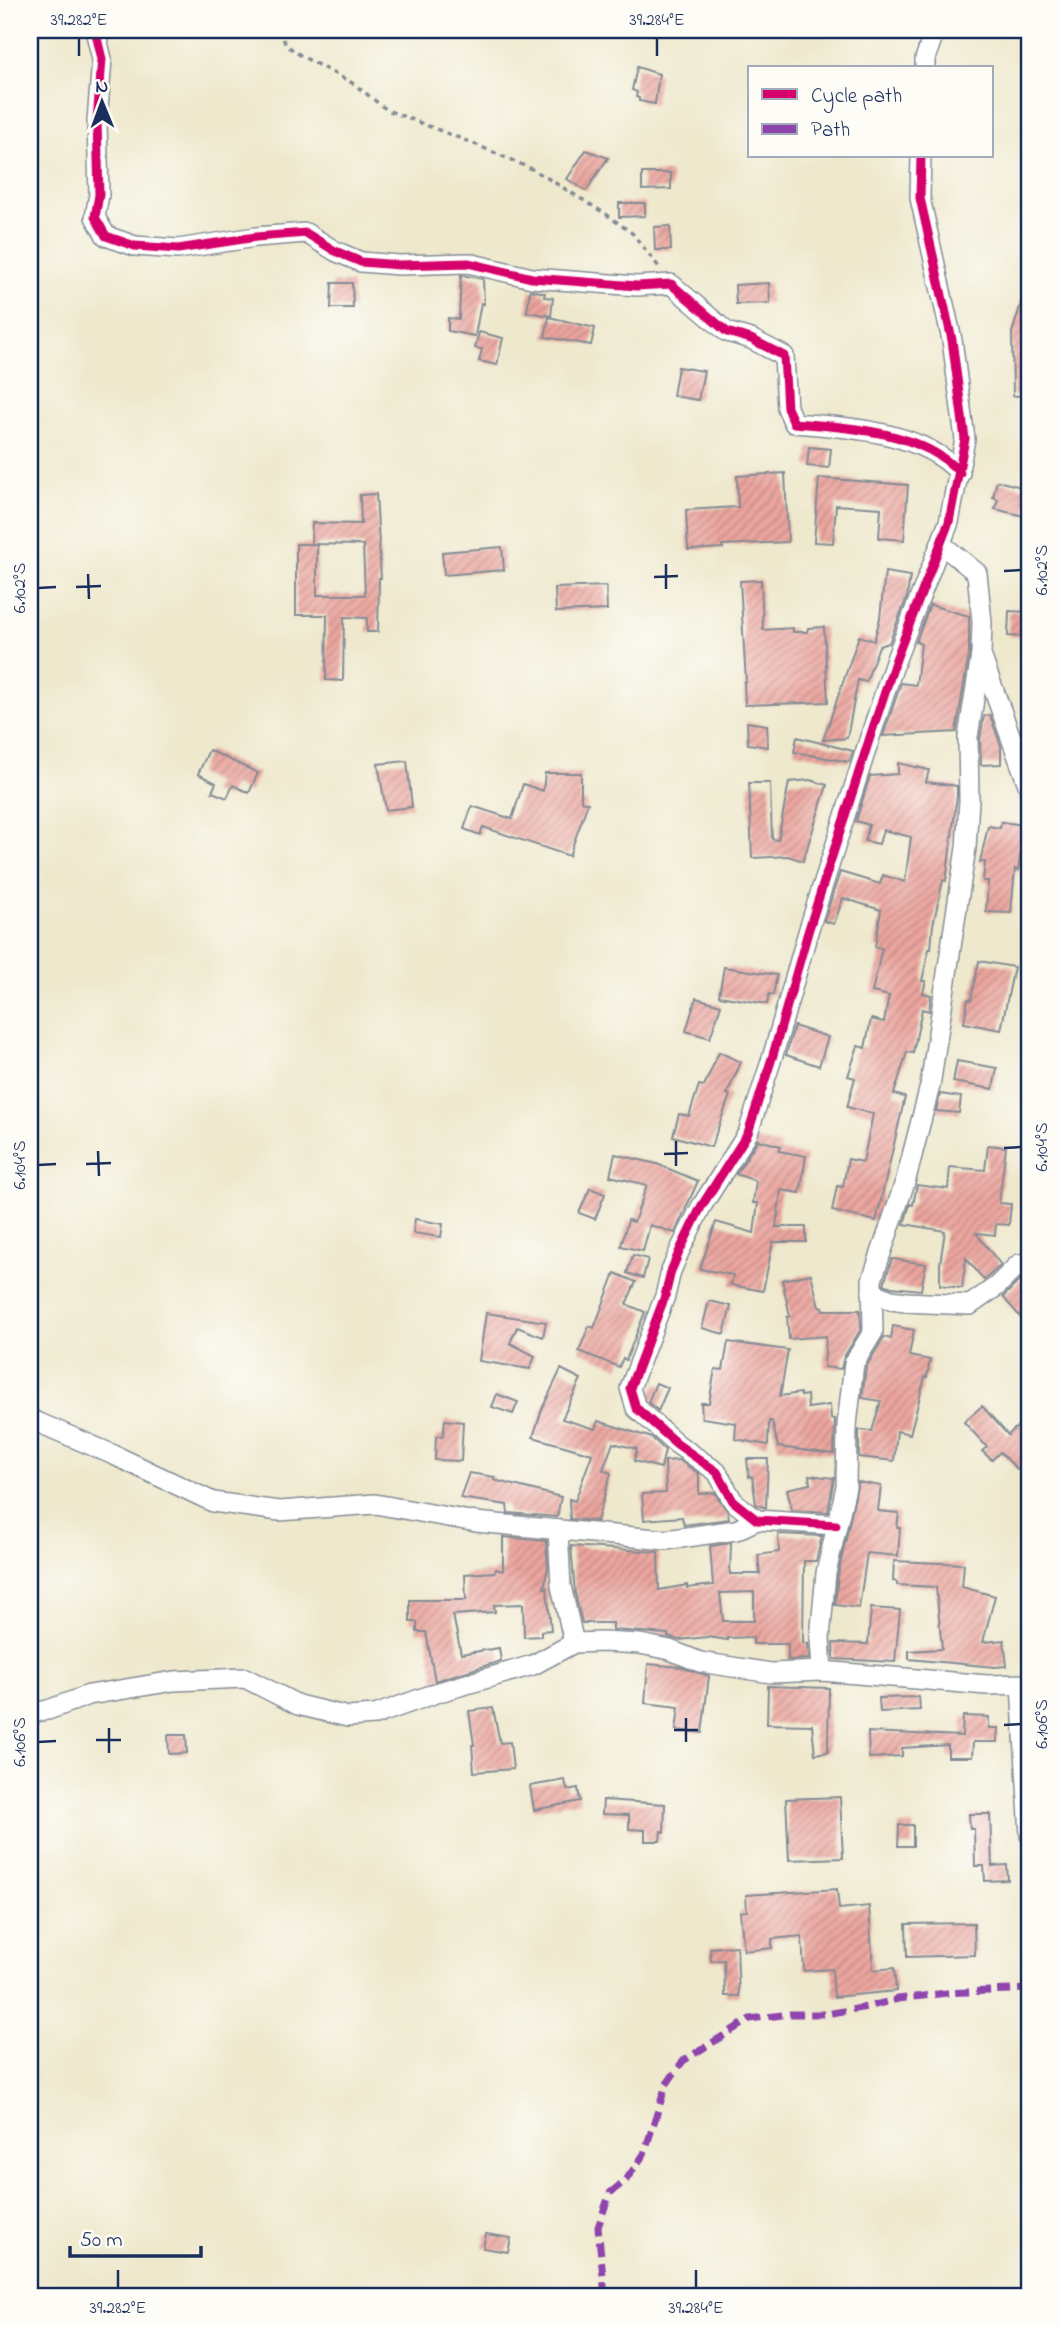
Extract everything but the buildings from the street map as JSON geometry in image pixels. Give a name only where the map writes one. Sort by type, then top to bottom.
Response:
[{"type":"street","points":[[95,30],[102,59],[97,121],[99,195],[95,217],[106,236],[135,246],[178,249],[256,237],[306,233],[335,251],[361,262],[399,265],[468,263],[532,278],[637,286],[671,284],[727,332],[751,339],[784,356],[788,408],[794,423],[880,433],[928,447],[950,462],[960,473]]},
{"type":"street","points":[[925,66],[936,30]]},
{"type":"street","points":[[757,1520],[733,1501],[716,1472],[677,1444],[636,1408],[630,1388],[680,1250],[701,1207],[748,1133],[871,734],[896,659],[949,522],[965,439],[952,340],[920,198],[920,158]]},
{"type":"street","points":[[822,1671],[820,1637],[826,1573],[846,1487],[847,1425],[854,1363],[873,1332],[872,1279],[906,1179],[930,1086],[965,848],[969,800],[968,737],[981,655],[982,622],[978,573],[942,544]]},
{"type":"street","points":[[981,655],[1030,790]]},
{"type":"street","points":[[872,1292],[891,1300],[970,1306],[997,1286],[1019,1264],[1030,1263]]},
{"type":"street","points":[[30,1419],[213,1502],[279,1511],[376,1504],[476,1522],[666,1540],[736,1530],[757,1520],[836,1525]]},
{"type":"street","points":[[558,1531],[561,1586],[574,1643]]},
{"type":"street","points":[[30,1713],[48,1710],[89,1695],[174,1681],[244,1678],[298,1705],[348,1717],[374,1715],[439,1692],[533,1665],[574,1643],[640,1644],[670,1650],[700,1662],[771,1673],[822,1671],[987,1685],[1025,1684],[1030,1835]]},
{"type":"path","points":[[279,30],[286,45],[354,84],[387,110],[534,170],[606,214],[633,234],[671,284]]},
{"type":"marked path","points":[[605,2296],[598,2227],[610,2193],[626,2180],[644,2154],[666,2085],[683,2061],[750,2019],[790,2014],[826,2014],[898,1999],[947,1993],[1030,1989]]},
{"type":"cycle path","points":[[95,30],[102,59],[97,121],[99,195],[95,217],[106,236],[135,246],[178,249],[256,237],[306,233],[335,251],[361,262],[399,265],[468,263],[532,278],[637,286],[671,284],[727,332],[751,339],[784,356],[787,408],[794,423],[860,430],[905,440],[926,448],[960,473]]},
{"type":"cycle path","points":[[836,1525],[757,1520],[733,1501],[717,1472],[677,1444],[636,1408],[630,1388],[680,1250],[701,1207],[748,1133],[871,734],[896,659],[949,522],[965,439],[952,340],[920,198],[921,158]]}]
